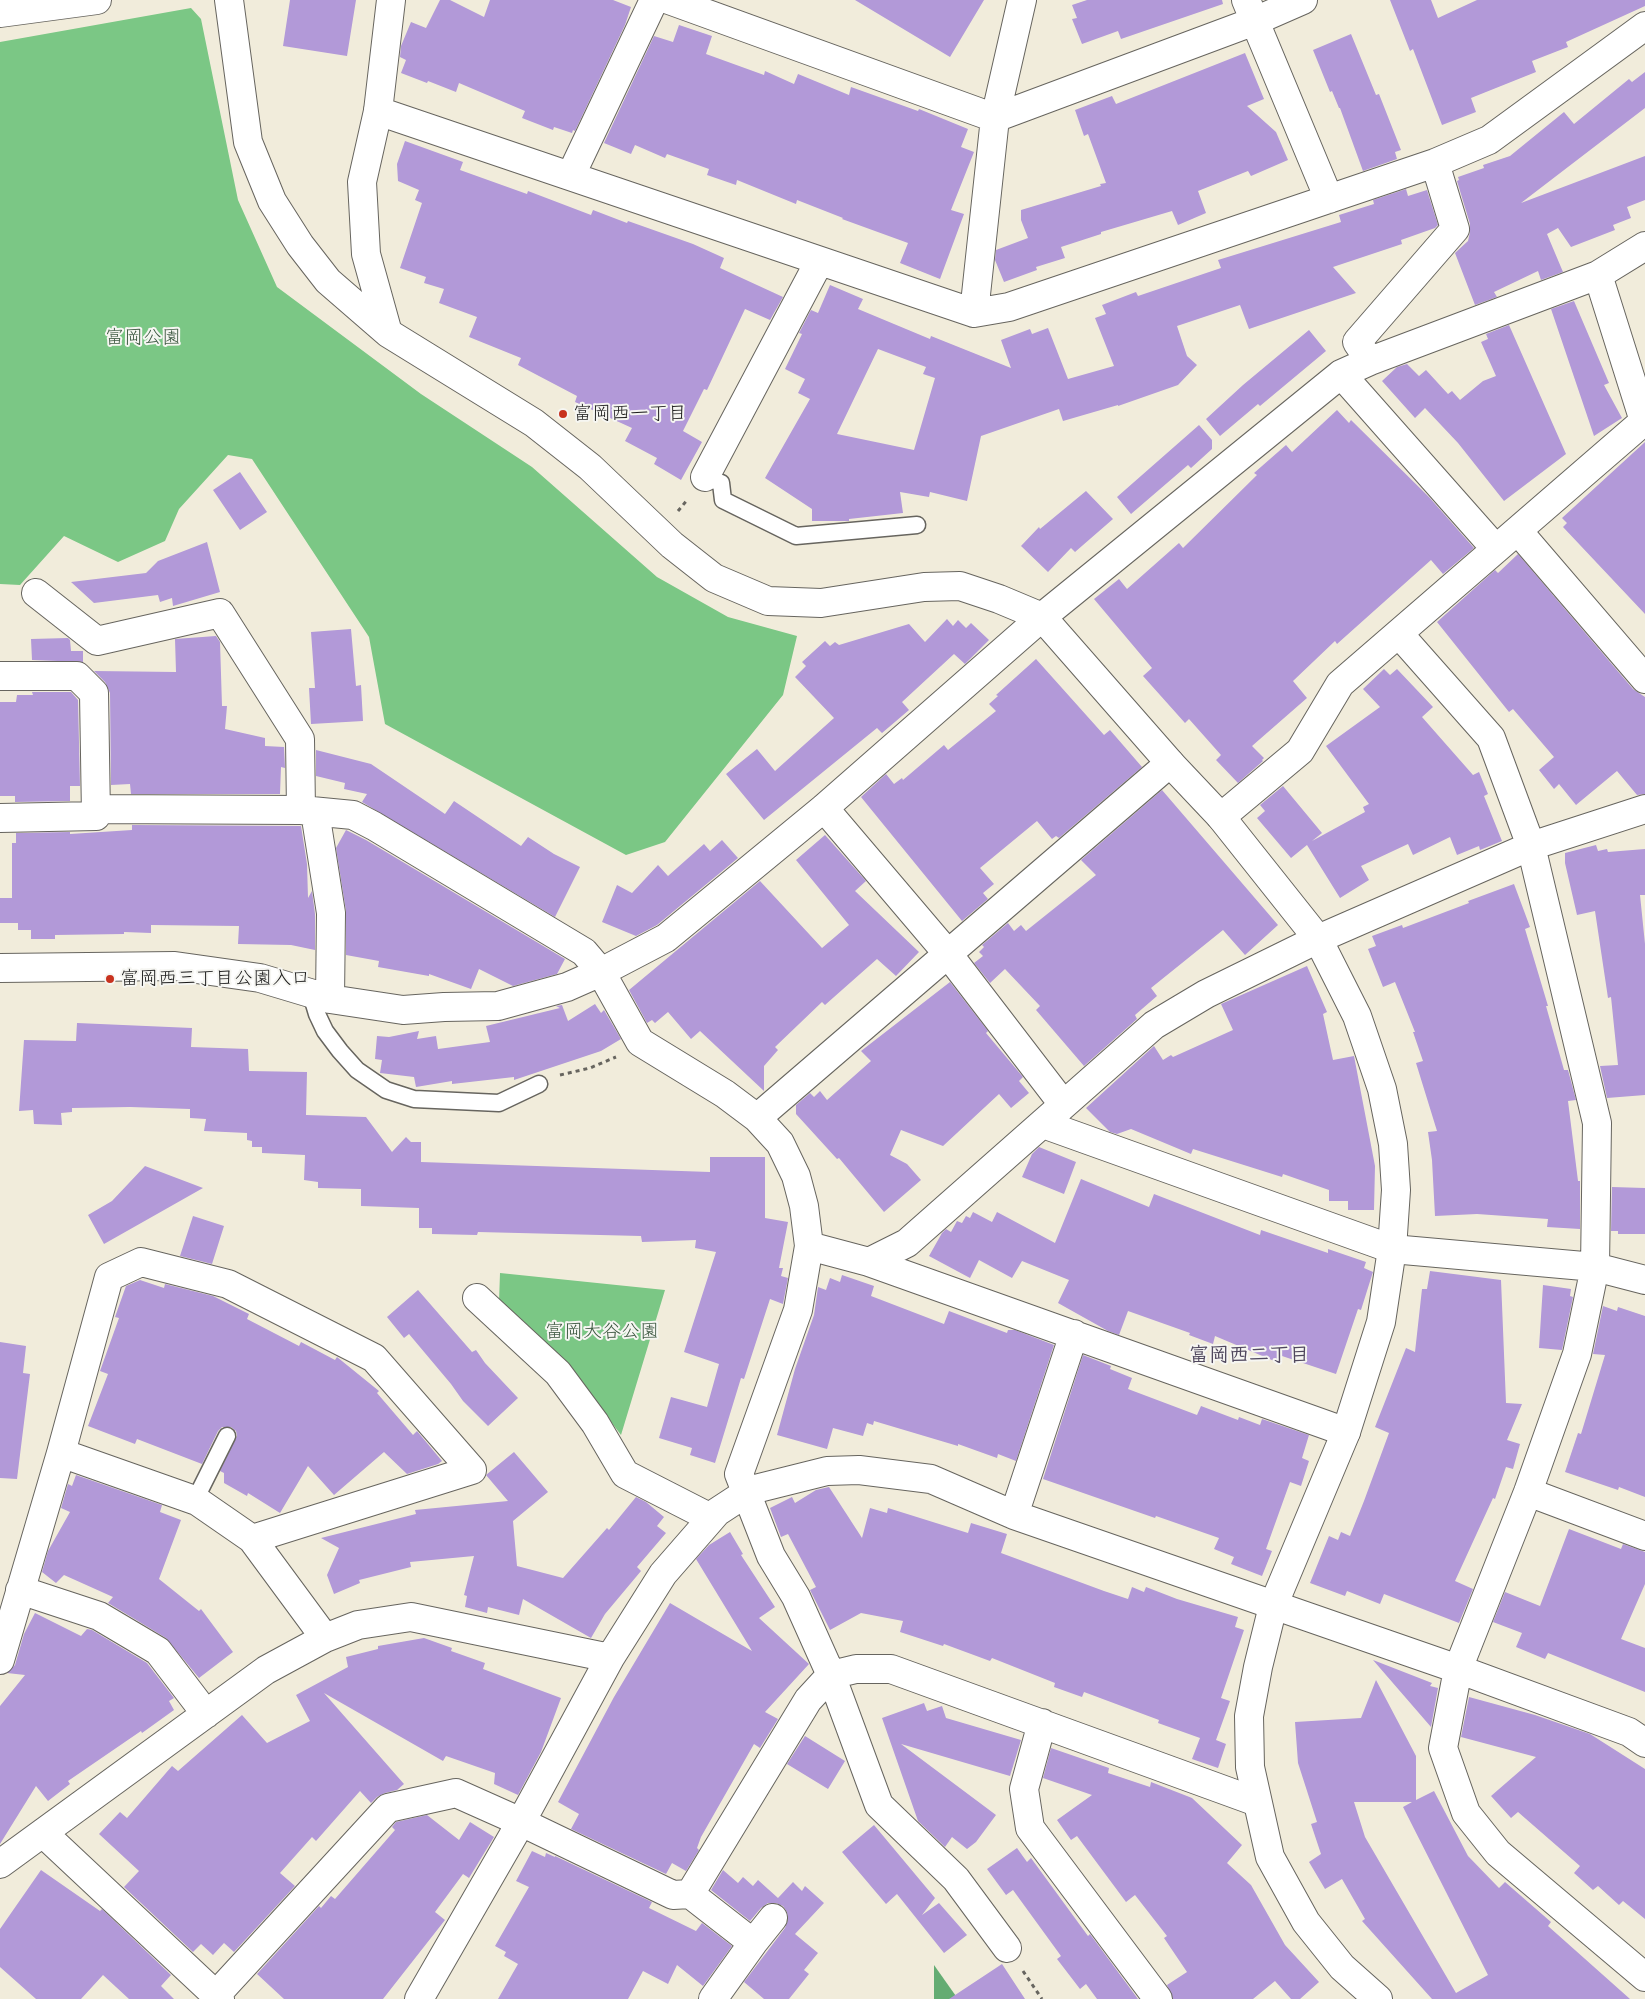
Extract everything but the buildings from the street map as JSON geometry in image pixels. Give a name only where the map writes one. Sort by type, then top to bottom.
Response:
[{"type":"street","points":[[0,13],[65,2],[97,0]]},
{"type":"street","points":[[229,0],[248,142],[272,201],[300,245],[328,281],[388,333],[534,423],[590,467],[660,534],[714,578],[768,600],[821,603],[924,587],[960,586],[999,599],[1042,618],[1221,817],[1318,939],[1357,1016],[1382,1089],[1394,1153],[1396,1190],[1392,1248],[1381,1322],[1346,1432],[1273,1606],[1248,1716],[1250,1767],[1270,1857],[1306,1922],[1342,1967],[1378,1999]]},
{"type":"street","points":[[388,333],[366,254],[362,182],[378,111],[391,0]]},
{"type":"street","points":[[571,175],[654,0]]},
{"type":"street","points":[[669,0],[995,118],[1250,10],[1303,0]]},
{"type":"street","points":[[974,313],[995,118],[1022,0]]},
{"type":"street","points":[[1250,10],[1329,199]]},
{"type":"street","points":[[378,111],[974,313],[1009,307],[1435,163],[1489,140],[1645,26]]},
{"type":"street","points":[[1370,361],[1357,342],[1455,229],[1435,163]]},
{"type":"street","points":[[0,971],[175,966],[260,978],[320,997],[403,1010],[498,1006],[566,988],[602,972],[666,938],[824,808],[1042,618],[1341,374],[1370,361],[1598,276],[1645,246]]},
{"type":"street","points":[[705,477],[819,262]]},
{"type":"street","points":[[1221,817],[1300,751],[1340,684],[1495,548],[1518,531],[1645,421],[1598,276]]},
{"type":"street","points":[[1341,374],[1495,548]]},
{"type":"street","points":[[1518,531],[1645,679]]},
{"type":"street","points":[[36,593],[97,641],[220,613],[300,739],[308,811],[331,914],[320,997]]},
{"type":"street","points":[[1399,634],[1491,738],[1531,846],[1597,1123],[1596,1267],[1577,1354],[1528,1492],[1458,1669],[1443,1748],[1466,1813],[1498,1853],[1645,1977]]},
{"type":"street","points":[[0,676],[76,676],[94,693],[96,809],[96,816],[0,818]]},
{"type":"street","points":[[757,1118],[1170,762]]},
{"type":"street","points":[[824,808],[948,954],[1063,1104]]},
{"type":"street","points":[[96,809],[308,811],[353,816],[374,826],[584,952],[602,972],[628,1050],[725,1094],[757,1118],[780,1143],[796,1176],[804,1206],[809,1246],[798,1310],[740,1474],[772,1556],[796,1597],[831,1675],[879,1805],[956,1878],[1007,1948]]},
{"type":"street","points":[[869,1262],[907,1243],[1154,1025],[1206,994],[1318,939],[1531,846],[1645,809]]},
{"type":"street","points":[[1043,1124],[1392,1248],[1596,1267],[1645,1280]]},
{"type":"street","points":[[809,1246],[869,1262],[1346,1432]]},
{"type":"street","points":[[0,1660],[11,1605],[60,1454],[109,1277],[141,1262],[228,1284],[374,1358],[472,1470],[252,1539]]},
{"type":"street","points":[[477,1298],[558,1373],[595,1423],[624,1474],[711,1518]]},
{"type":"street","points":[[1014,1515],[1074,1334]]},
{"type":"street","points":[[60,1454],[195,1500],[252,1539],[326,1638]]},
{"type":"street","points":[[419,1999],[521,1822],[610,1658],[663,1574],[717,1512],[746,1493],[828,1471],[859,1470],[931,1479],[1014,1515],[1458,1669],[1629,1732],[1645,1744]]},
{"type":"street","points":[[1528,1492],[1645,1536]]},
{"type":"street","points":[[11,1605],[99,1616],[158,1651],[206,1714]]},
{"type":"street","points":[[0,1864],[266,1670],[326,1638],[358,1625],[411,1617],[610,1658]]},
{"type":"street","points":[[690,1894],[808,1700],[831,1675],[856,1669],[891,1669],[1257,1802]]},
{"type":"street","points":[[1042,1723],[1024,1789],[1030,1828],[1158,1999]]},
{"type":"street","points":[[43,1833],[218,1997],[388,1808],[456,1793],[673,1895],[690,1894],[753,1943]]},
{"type":"street","points":[[712,1999],[773,1918]]},
{"type":"lane","points":[[705,477],[721,483],[723,500],[796,536],[917,525]]},
{"type":"lane","points":[[320,997],[317,1014],[325,1031],[357,1070],[386,1090],[414,1099],[499,1103],[539,1084]]},
{"type":"lane","points":[[195,1500],[227,1436]]},
{"type":"path","points":[[660,534],[705,477]]},
{"type":"path","points":[[554,1076],[590,1068],[628,1050]]},
{"type":"green space","name":"富岡公園","points":[[191,8],[201,19],[238,200],[277,287],[421,394],[532,467],[657,577],[728,617],[797,636],[783,695],[665,842],[626,855],[385,724],[369,637],[252,459],[228,455],[179,509],[165,541],[118,562],[64,536],[20,585],[0,584],[0,42]]},
{"type":"green space","name":"富岡大谷公園","points":[[500,1273],[665,1290],[621,1435],[574,1373],[499,1302]]},
{"type":"green space","points":[[934,1965],[958,1999],[934,1999]]},
{"type":"place","name":"富岡西一丁目","points":[[563,414]]},
{"type":"place","name":"富岡西三丁目公園入口","points":[[110,979]]},
{"type":"district","name":"富岡西二丁目","points":[[1249,1356]]}]
